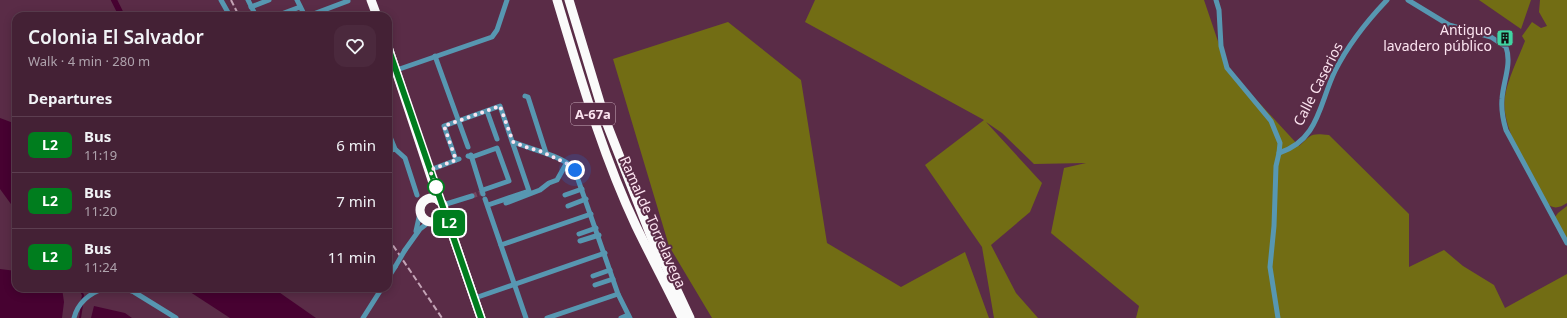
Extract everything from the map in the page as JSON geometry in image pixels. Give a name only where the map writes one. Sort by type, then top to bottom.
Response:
[{"type":"highway","points":[[371,0],[376,12]]},
{"type":"highway","name":"Ramal de Torrelavega","points":[[557,0],[595,120],[636,225],[682,318]]},
{"type":"highway","name":"Ramal de Torrelavega","points":[[568,0],[624,171],[689,318]]},
{"type":"highway","points":[[392,72],[452,229],[453,238],[481,318]]},
{"type":"highway","points":[[432,174],[426,199],[421,205],[420,213],[424,219],[432,221],[447,229],[453,238]]},
{"type":"highway","points":[[426,199],[433,198],[442,205]]},
{"type":"highway","points":[[432,221],[442,216],[442,205]]},
{"type":"highway","points":[[636,225],[643,246],[678,318]]},
{"type":"street","points":[[221,0],[228,12]]},
{"type":"street","points":[[248,0],[254,12]]},
{"type":"street","points":[[251,7],[269,0]]},
{"type":"street","points":[[392,72],[492,37],[497,30],[507,0]]},
{"type":"street","name":"Calle Caserios","points":[[1216,0],[1219,10],[1221,46],[1227,68],[1271,121],[1280,143],[1276,166],[1274,226],[1270,267],[1278,318]]},
{"type":"street","name":"Calle Caserios","points":[[1279,153],[1292,149],[1309,133],[1316,121],[1335,72],[1342,59],[1359,33],[1387,0]]},
{"type":"street","points":[[1408,0],[1449,25],[1491,37],[1506,47],[1508,60],[1502,99],[1503,118],[1506,130],[1567,243]]},
{"type":"street","points":[[319,12],[348,1]]},
{"type":"street","points":[[283,12],[300,2],[304,12]]},
{"type":"street","points":[[435,56],[468,147]]},
{"type":"street","points":[[525,96],[528,97],[546,153]]},
{"type":"street","points":[[432,174],[457,160],[444,126],[500,106],[529,191],[488,207]]},
{"type":"street","points":[[487,111],[498,143]]},
{"type":"street","points":[[392,142],[395,149],[405,158],[417,194]]},
{"type":"street","points":[[513,142],[546,153],[574,168],[599,235],[618,294],[629,316],[621,318]]},
{"type":"street","points":[[483,194],[509,181],[497,148],[470,155],[483,194],[515,284],[526,318]]},
{"type":"street","points":[[488,207],[540,190],[549,183],[557,180],[566,164]]},
{"type":"street","points":[[565,195],[582,189]]},
{"type":"street","points":[[442,205],[472,196]]},
{"type":"street","points":[[568,206],[586,199]]},
{"type":"street","points":[[392,272],[413,237],[418,225],[420,213]]},
{"type":"street","points":[[501,245],[591,214]]},
{"type":"street","points":[[413,237],[432,221]]},
{"type":"street","points":[[579,234],[596,228]]},
{"type":"street","points":[[580,241],[599,235]]},
{"type":"street","points":[[474,298],[604,253]]},
{"type":"street","points":[[593,276],[610,270]]},
{"type":"street","points":[[595,285],[613,279]]},
{"type":"street","points":[[74,318],[82,303],[95,292]]},
{"type":"street","points":[[134,292],[176,318]]},
{"type":"street","points":[[364,318],[380,292]]},
{"type":"street","points":[[547,318],[618,294]]},
{"type":"shaded area","points":[[815,0],[1204,0],[1227,68],[1299,146],[1312,135],[1329,135],[1409,214],[1409,267],[1444,250],[1463,266],[1494,285],[1505,308],[1567,274],[1567,318],[1136,318],[1139,306],[1051,233],[1064,168],[1086,163],[1034,164],[1002,133],[986,122],[1042,183],[1030,212],[991,245],[1016,293],[1038,318],[994,318],[982,247],[925,165],[984,120],[805,22]]},
{"type":"shaded area","points":[[1479,0],[1531,0],[1521,29]]},
{"type":"shaded area","points":[[1540,0],[1567,0],[1567,203],[1556,207],[1549,205],[1546,202],[1525,164],[1512,136],[1504,108],[1508,82],[1525,41],[1522,36],[1532,22],[1541,28],[1547,26],[1539,12]]},
{"type":"shaded area","points":[[728,22],[801,80],[827,243],[901,287],[965,252],[989,318],[712,318],[669,246],[613,59]]},
{"type":"shaded area","points":[[0,118],[12,122],[12,206],[0,189]]},
{"type":"shaded area","points":[[1567,206],[1567,240],[1555,217]]},
{"type":"shaded area","points":[[0,269],[12,270],[12,292],[63,292],[64,302],[62,318],[0,318]]},
{"type":"shaded area","points":[[190,292],[279,292],[316,318],[230,318]]},
{"type":"shaded area","points":[[94,306],[125,313],[132,318],[91,318]]},
{"type":"waterway","points":[[114,0],[120,12]]},
{"type":"waterway","points":[[81,292],[83,295],[82,301]]},
{"type":"waterway","points":[[80,318],[82,305]]},
{"type":"tunnel","points":[[472,196],[481,193]]},
{"type":"railway","points":[[231,0],[237,12]]},
{"type":"railway","points":[[392,244],[442,318]]},
{"type":"bus line","name":"L2","points":[[392,58],[433,177],[439,201],[444,207],[452,229],[453,238],[481,318]]},
{"type":"place","name":"Antiguo lavadero público","points":[[1505,38]]},
{"type":"route","points":[[436,187],[430,170],[456,160],[444,126],[500,106],[513,142],[546,153],[572,166],[575,170]]}]
